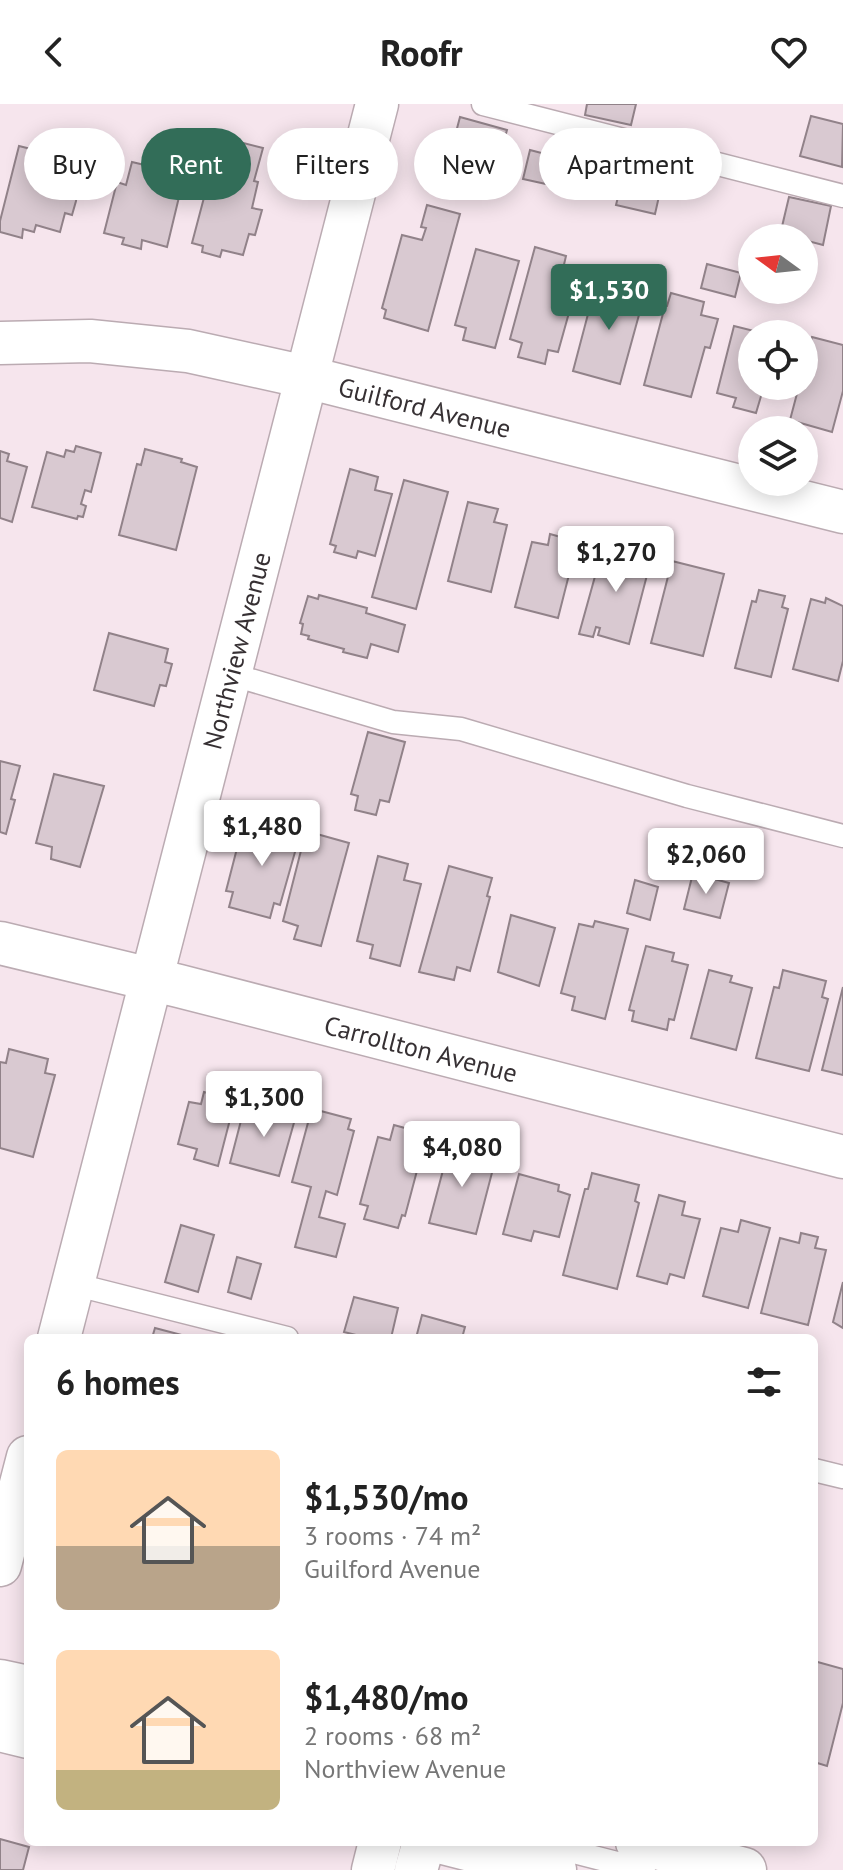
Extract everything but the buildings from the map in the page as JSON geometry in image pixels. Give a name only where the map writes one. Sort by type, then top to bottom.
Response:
[{"type":"main road","points":[[0,1682],[24,1687]]},
{"type":"main road","points":[[0,1729],[24,1735]]},
{"type":"main road","points":[[459,1846],[554,1870]]},
{"type":"main road","points":[[653,1846],[744,1870]]},
{"type":"street","name":"Northview Avenue","points":[[60,1334],[377,104]]},
{"type":"street","name":"Guilford Avenue","points":[[0,343],[74,340],[141,344],[188,351],[306,377],[843,512]]},
{"type":"street","name":"Carrollton Avenue","points":[[0,943],[152,979],[843,1157]]},
{"type":"street","points":[[0,1565],[24,1472]]},
{"type":"street","points":[[373,1870],[379,1846]]},
{"type":"street","points":[[416,1870],[423,1846]]},
{"type":"lane","points":[[483,104],[843,196]]},
{"type":"lane","points":[[230,674],[393,722],[461,729],[687,796],[843,836]]},
{"type":"lane","points":[[73,1284],[271,1334]]},
{"type":"lane","points":[[818,1471],[843,1477]]},
{"type":"lane","points":[[0,1705],[24,1712]]},
{"type":"lane","points":[[551,1846],[644,1870]]}]
